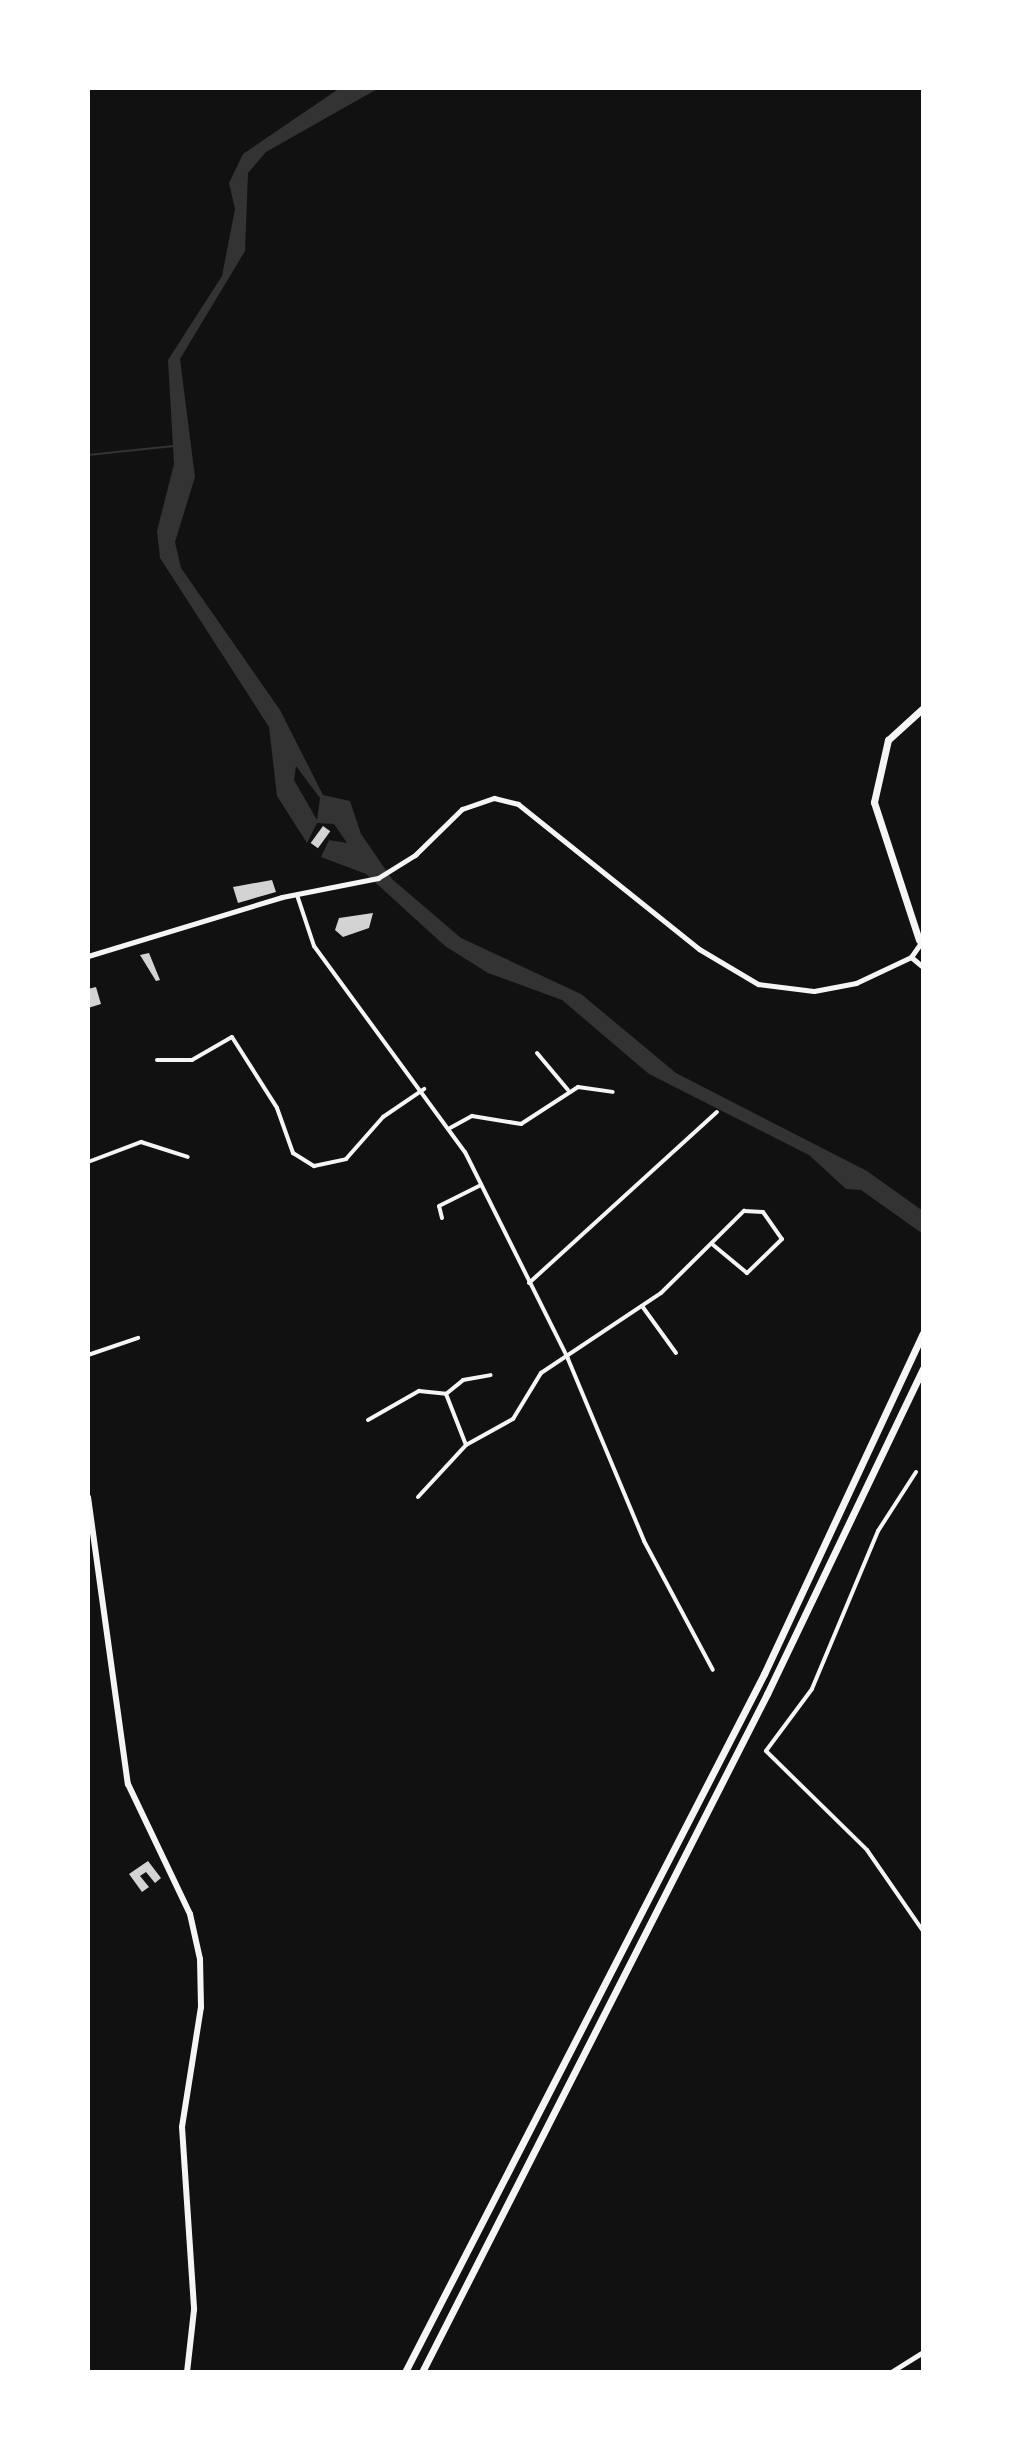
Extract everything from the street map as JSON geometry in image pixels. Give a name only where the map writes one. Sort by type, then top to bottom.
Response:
[{"type":"highway","points":[[921,940],[874,802],[888,740],[923,708]]},
{"type":"highway","points":[[405,2372],[764,1674],[923,1333]]},
{"type":"highway","points":[[422,2372],[774,1681],[923,1369]]},
{"type":"main road","points":[[88,1497],[128,1784],[190,1914],[200,1959],[201,2007],[182,2127],[194,2310],[187,2372]]},
{"type":"street","points":[[88,956],[297,895],[365,882],[391,871],[462,809],[494,798],[518,804],[699,949],[758,984],[814,991],[856,983],[911,957],[921,940]]},
{"type":"street","points":[[297,895],[314,946],[424,1089],[450,1128],[481,1185],[568,1359],[638,1528],[713,1670]]},
{"type":"street","points":[[911,957],[923,967]]},
{"type":"street","points":[[157,1060],[192,1060],[232,1037],[277,1108],[289,1148],[309,1165],[346,1159],[383,1117],[424,1089]]},
{"type":"street","points":[[537,1053],[568,1090]]},
{"type":"street","points":[[450,1128],[472,1116],[521,1124],[568,1090],[613,1092]]},
{"type":"street","points":[[529,1283],[717,1112]]},
{"type":"street","points":[[88,1162],[144,1141],[188,1157]]},
{"type":"street","points":[[442,1218],[439,1206],[481,1185]]},
{"type":"street","points":[[418,1497],[466,1445],[510,1422],[541,1373],[568,1359],[642,1306],[750,1208],[763,1212],[782,1239],[747,1273],[712,1244]]},
{"type":"street","points":[[642,1306],[676,1353]]},
{"type":"street","points":[[88,1355],[138,1338]]},
{"type":"street","points":[[368,1420],[419,1391],[446,1394],[463,1380],[491,1375]]},
{"type":"street","points":[[446,1394],[466,1445]]},
{"type":"street","points":[[916,1472],[878,1531],[812,1689],[766,1751],[867,1850],[923,1931]]},
{"type":"street","points":[[891,2372],[923,2352]]},
{"type":"shaded area","points":[[340,88],[379,88],[266,152],[248,173],[245,251],[180,359],[195,477],[175,542],[181,568],[280,710],[323,795],[350,801],[361,834],[392,879],[461,938],[581,994],[676,1073],[867,1171],[923,1211],[923,1234],[861,1190],[846,1189],[809,1155],[649,1074],[562,1000],[488,973],[445,946],[366,874],[321,857],[329,840],[347,843],[334,824],[317,823],[307,843],[277,796],[269,727],[160,558],[157,531],[174,464],[168,360],[222,276],[235,209],[229,183],[243,154]],"holes":[[[296,766],[320,798],[317,820],[294,780]]]},
{"type":"building","points":[[323,826],[330,831],[318,848],[311,843]]},
{"type":"building","points":[[272,880],[276,892],[238,903],[233,887]]},
{"type":"building","points":[[373,913],[369,928],[343,937],[335,930],[339,918]]},
{"type":"building","points":[[149,953],[160,980],[156,981],[140,955]]},
{"type":"building","points":[[96,987],[101,1004],[88,1008],[88,989]]},
{"type":"building","points":[[148,1861],[161,1878],[155,1883],[146,1872],[140,1876],[149,1887],[142,1892],[129,1874]]},
{"type":"waterway","points":[[88,455],[174,446]]}]
